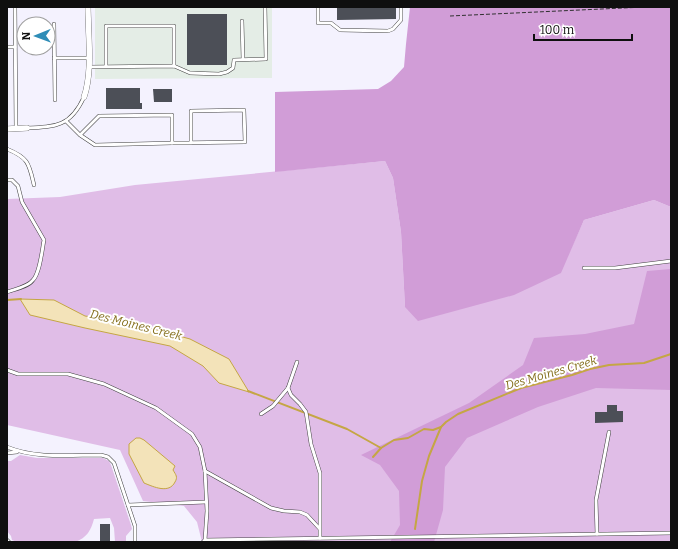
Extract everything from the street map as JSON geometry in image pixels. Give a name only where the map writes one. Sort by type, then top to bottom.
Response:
[{"type":"street","points":[[84,97],[89,66],[88,7]]},
{"type":"street","points":[[7,129],[28,128]]},
{"type":"lane","points":[[15,7],[16,128]]},
{"type":"lane","points":[[89,66],[174,66],[190,74],[219,74],[227,72],[232,68],[234,60],[266,59],[265,7]]},
{"type":"lane","points":[[318,7],[318,23],[331,23],[340,30],[382,31],[393,29],[398,25],[401,20],[400,7]]},
{"type":"lane","points":[[242,21],[243,59]]},
{"type":"lane","points":[[106,66],[106,26],[174,26],[174,66]]},
{"type":"lane","points":[[7,47],[15,47]]},
{"type":"lane","points":[[55,100],[54,58],[89,58]]},
{"type":"lane","points":[[28,128],[55,126],[66,121],[76,111],[84,97]]},
{"type":"lane","points":[[66,121],[80,135],[95,145],[245,142],[244,110],[191,111],[191,143]]},
{"type":"lane","points":[[80,135],[99,116],[172,116],[172,143]]},
{"type":"lane","points":[[7,149],[19,154],[30,166],[34,185]]},
{"type":"lane","points":[[7,180],[12,180],[18,186],[22,202],[44,240],[39,266],[34,280],[26,285],[7,292]]},
{"type":"lane","points":[[584,268],[614,268],[671,261]]},
{"type":"lane","points":[[261,414],[273,406],[288,388],[297,362]]},
{"type":"lane","points":[[7,370],[18,374],[68,374],[104,384],[156,408],[192,434],[200,447],[205,472],[206,502],[204,541],[671,533]]},
{"type":"lane","points":[[288,388],[291,395],[306,412],[311,444],[320,473],[320,538]]},
{"type":"lane","points":[[597,534],[596,500],[609,432]]},
{"type":"lane","points":[[7,447],[19,452],[31,454],[101,455],[108,457],[114,463],[135,526],[135,542]]},
{"type":"lane","points":[[7,453],[19,452]]},
{"type":"lane","points":[[205,472],[271,508],[300,512],[307,515],[320,528]]},
{"type":"lane","points":[[128,505],[206,502]]},
{"type":"path","points":[[450,16],[645,7]]},
{"type":"shaded area","points":[[95,7],[272,7],[272,78],[95,79]]},
{"type":"shaded area","points":[[410,7],[671,7],[671,207],[654,200],[584,220],[561,273],[514,295],[418,321],[405,307],[401,232],[393,178],[385,161],[275,172],[275,92],[378,89],[391,81],[404,67]]},
{"type":"shaded area","points":[[385,161],[393,178],[401,232],[405,307],[560,273],[584,220],[654,200],[671,207],[671,542],[202,542],[197,522],[184,506],[143,501],[120,450],[7,425],[7,199],[60,197],[135,185]]},
{"type":"shaded area","points":[[671,269],[671,390],[596,388],[538,407],[467,438],[445,467],[443,510],[434,542],[390,542],[400,525],[399,491],[380,465],[361,455],[469,403],[523,365],[534,338],[585,334],[634,324],[647,271]]},
{"type":"shaded area","points":[[20,455],[37,458],[103,458],[109,461],[132,529],[126,536],[126,542],[115,542],[114,528],[110,518],[94,519],[88,533],[83,538],[75,542],[17,542],[12,540],[7,531],[7,461],[11,461]]},
{"type":"water","points":[[20,299],[54,300],[85,316],[129,322],[190,339],[229,359],[249,392],[219,383],[203,366],[170,346],[30,315]]},
{"type":"water","points":[[136,438],[144,440],[175,466],[173,470],[176,475],[176,479],[172,486],[165,489],[144,483],[129,454],[129,444]]},
{"type":"building","points":[[337,7],[396,7],[396,19],[337,20]]},
{"type":"building","points":[[187,14],[227,14],[227,65],[187,65]]},
{"type":"building","points":[[106,88],[140,88],[140,103],[142,103],[142,109],[106,109]]},
{"type":"building","points":[[153,89],[172,89],[172,102],[154,102]]},
{"type":"building","points":[[607,405],[617,405],[617,411],[623,411],[623,422],[595,423],[595,412],[607,412]]},
{"type":"building","points":[[100,524],[110,524],[110,542],[100,542]]},
{"type":"waterway","name":"Des Moines Creek","points":[[7,300],[21,299]]},
{"type":"waterway","name":"Des Moines Creek","points":[[373,457],[381,448],[394,440],[408,438],[424,429],[433,430],[441,427],[458,414],[521,388],[590,369],[609,365],[644,363],[671,354]]},
{"type":"waterway","name":"Des Moines Creek","points":[[248,391],[347,429],[381,448]]},
{"type":"waterway","name":"Des Moines Creek","points":[[415,529],[422,481],[429,456],[441,427]]}]
